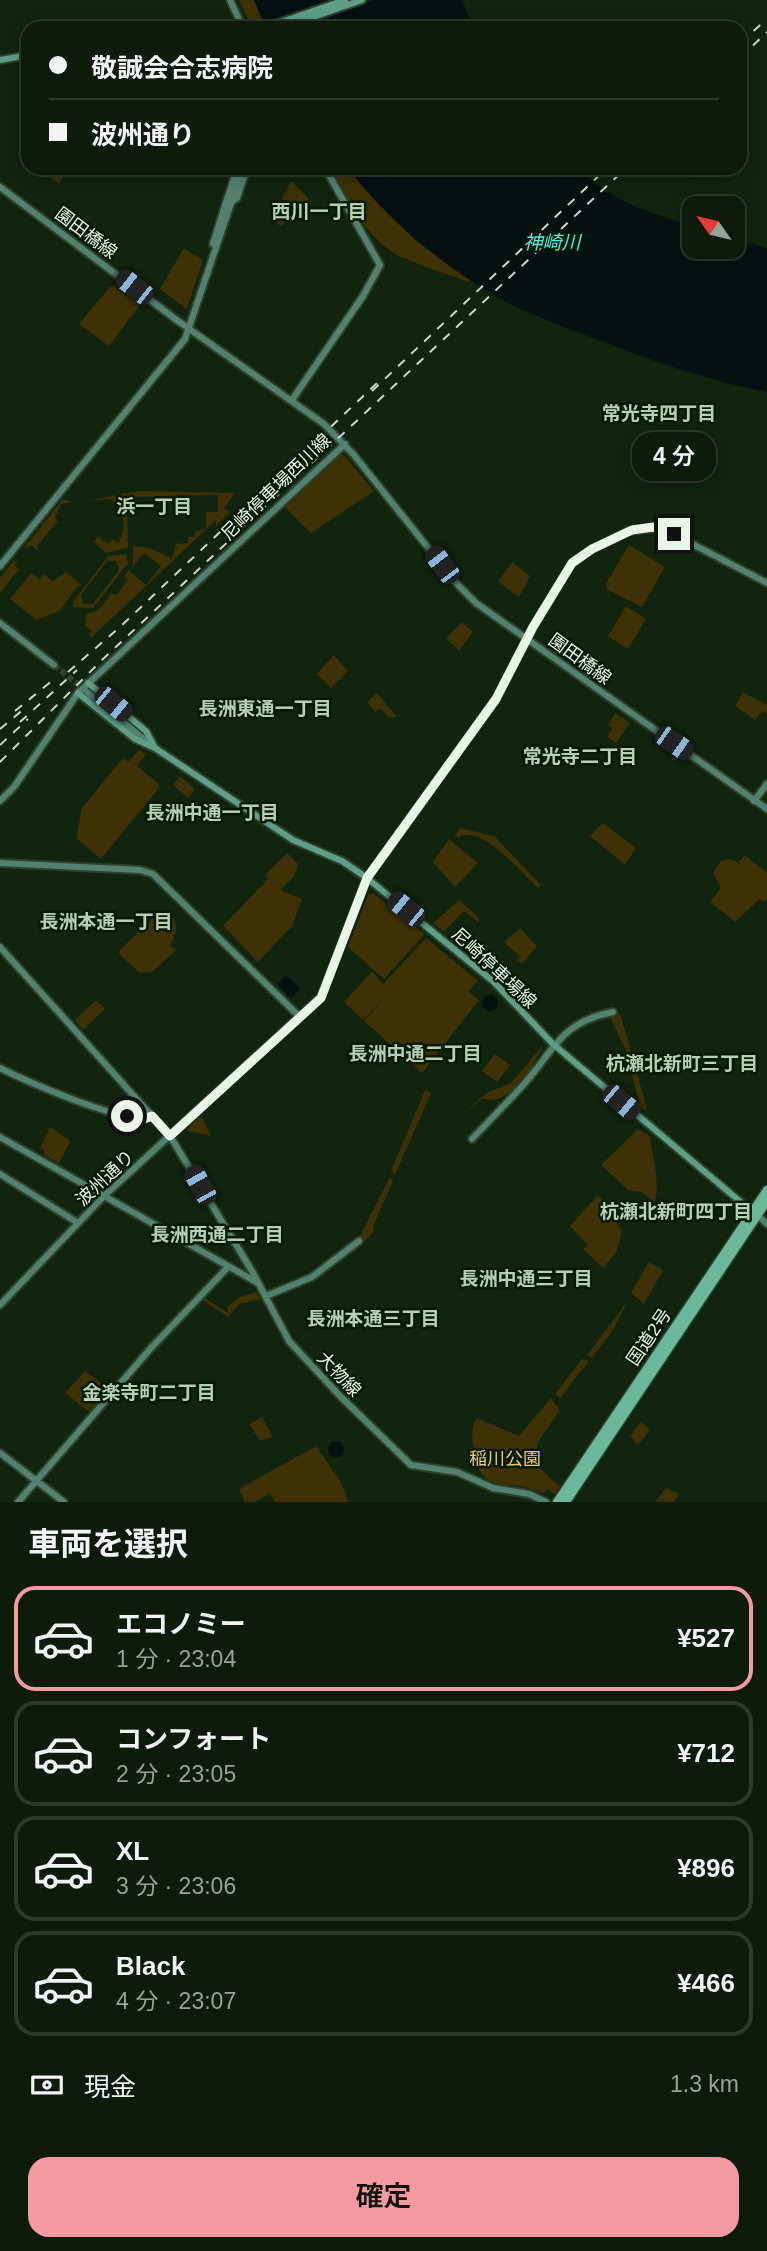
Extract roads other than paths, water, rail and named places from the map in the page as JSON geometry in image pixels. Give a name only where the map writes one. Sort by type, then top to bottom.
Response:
[{"type":"highway","name":"国道2号","points":[[566,1502],[755,1214],[767,1190]]},
{"type":"highway","name":"国道2号","points":[[557,1502],[755,1214],[767,1201]]},
{"type":"main road","points":[[284,21],[345,0]]},
{"type":"main road","points":[[302,21],[362,0]]},
{"type":"main road","points":[[0,61],[21,56]]},
{"type":"main road","name":"尼崎停車場線","points":[[88,683],[146,731],[155,748]]},
{"type":"main road","name":"尼崎停車場線","points":[[78,693],[135,739],[155,748],[293,840],[342,860],[367,878],[494,982],[553,1044],[755,1214]]},
{"type":"street","points":[[230,0],[240,21]]},
{"type":"street","points":[[0,566],[175,352],[188,328],[230,199],[237,198],[241,175]]},
{"type":"street","points":[[292,400],[363,296],[380,265],[329,175]]},
{"type":"street","name":"園田橋線","points":[[0,187],[188,328],[292,400]]},
{"type":"street","name":"尼崎停車場西川線","points":[[0,801],[14,787],[78,693],[345,444],[292,400]]},
{"type":"street","name":"園田橋線","points":[[345,444],[461,589],[476,603],[767,809]]},
{"type":"street","name":"波州通り","points":[[0,1305],[104,1196],[324,992],[367,878],[492,705],[572,563],[592,549],[636,528],[653,527],[669,532],[767,583]]},
{"type":"street","points":[[0,623],[54,665]]},
{"type":"street","points":[[87,692],[155,748]]},
{"type":"street","points":[[754,801],[767,784]]},
{"type":"street","points":[[0,863],[140,870],[153,874],[300,1017]]},
{"type":"street","name":"大物線","points":[[0,947],[170,1136],[260,1284],[296,1350],[405,1461],[417,1467],[457,1472],[494,1488],[529,1494],[545,1502]]},
{"type":"street","points":[[471,1139],[526,1082],[553,1044],[579,1023],[613,1012]]},
{"type":"street","points":[[0,1068],[37,1086],[113,1112],[141,1119],[152,1116]]},
{"type":"street","points":[[0,1137],[260,1284]]},
{"type":"street","points":[[0,1174],[78,1223]]},
{"type":"street","points":[[755,1214],[767,1224]]},
{"type":"street","points":[[266,1296],[312,1277],[359,1241]]},
{"type":"street","points":[[18,1502],[201,1292],[228,1266]]},
{"type":"street","points":[[0,1453],[64,1502]]},
{"type":"water","points":[[254,0],[462,0],[470,21],[263,21]]},
{"type":"water","name":"神崎川","points":[[353,175],[586,175],[632,205],[682,223],[682,259],[746,259],[746,242],[767,248],[767,392],[664,364],[549,321],[509,303],[434,255],[380,205]]},
{"type":"water","points":[[286,975],[301,989],[291,998],[277,984]]},
{"type":"water","points":[[490,995],[496,997],[496,1009],[490,1011],[484,1009],[482,1003],[484,997]]},
{"type":"water","points":[[336,1441],[342,1443],[342,1455],[336,1457],[330,1455],[328,1449],[330,1443]]},
{"type":"tunnel","points":[[54,665],[85,690]]},
{"type":"railway","points":[[747,37],[767,19]]},
{"type":"railway","points":[[747,51],[767,32]]},
{"type":"railway","points":[[372,391],[600,175]]},
{"type":"railway","points":[[0,762],[102,660],[619,175]]},
{"type":"railway","points":[[68,672],[120,627],[377,383]]},
{"type":"railway","points":[[20,722],[77,670]]},
{"type":"railway","points":[[15,711],[53,680]]},
{"type":"railway","points":[[0,729],[25,708]]},
{"type":"railway","points":[[0,745],[28,719]]},
{"type":"district","name":"西川一丁目","points":[[319,211]]},
{"type":"district","name":"常光寺四丁目","points":[[659,413]]},
{"type":"district","name":"浜一丁目","points":[[154,506]]},
{"type":"district","name":"長洲東通一丁目","points":[[265,708]]},
{"type":"district","name":"常光寺二丁目","points":[[580,756]]},
{"type":"district","name":"長洲中通一丁目","points":[[212,812]]},
{"type":"district","name":"長洲本通一丁目","points":[[106,921]]},
{"type":"district","name":"長洲中通二丁目","points":[[415,1053]]},
{"type":"district","name":"杭瀬北新町三丁目","points":[[682,1063]]},
{"type":"district","name":"杭瀬北新町四丁目","points":[[676,1211]]},
{"type":"district","name":"長洲西通二丁目","points":[[217,1234]]},
{"type":"district","name":"長洲中通三丁目","points":[[526,1278]]},
{"type":"district","name":"長洲本通三丁目","points":[[373,1318]]},
{"type":"district","name":"金楽寺町二丁目","points":[[149,1392]]},
{"type":"park label","name":"稲川公園","points":[[505,1459]]}]
